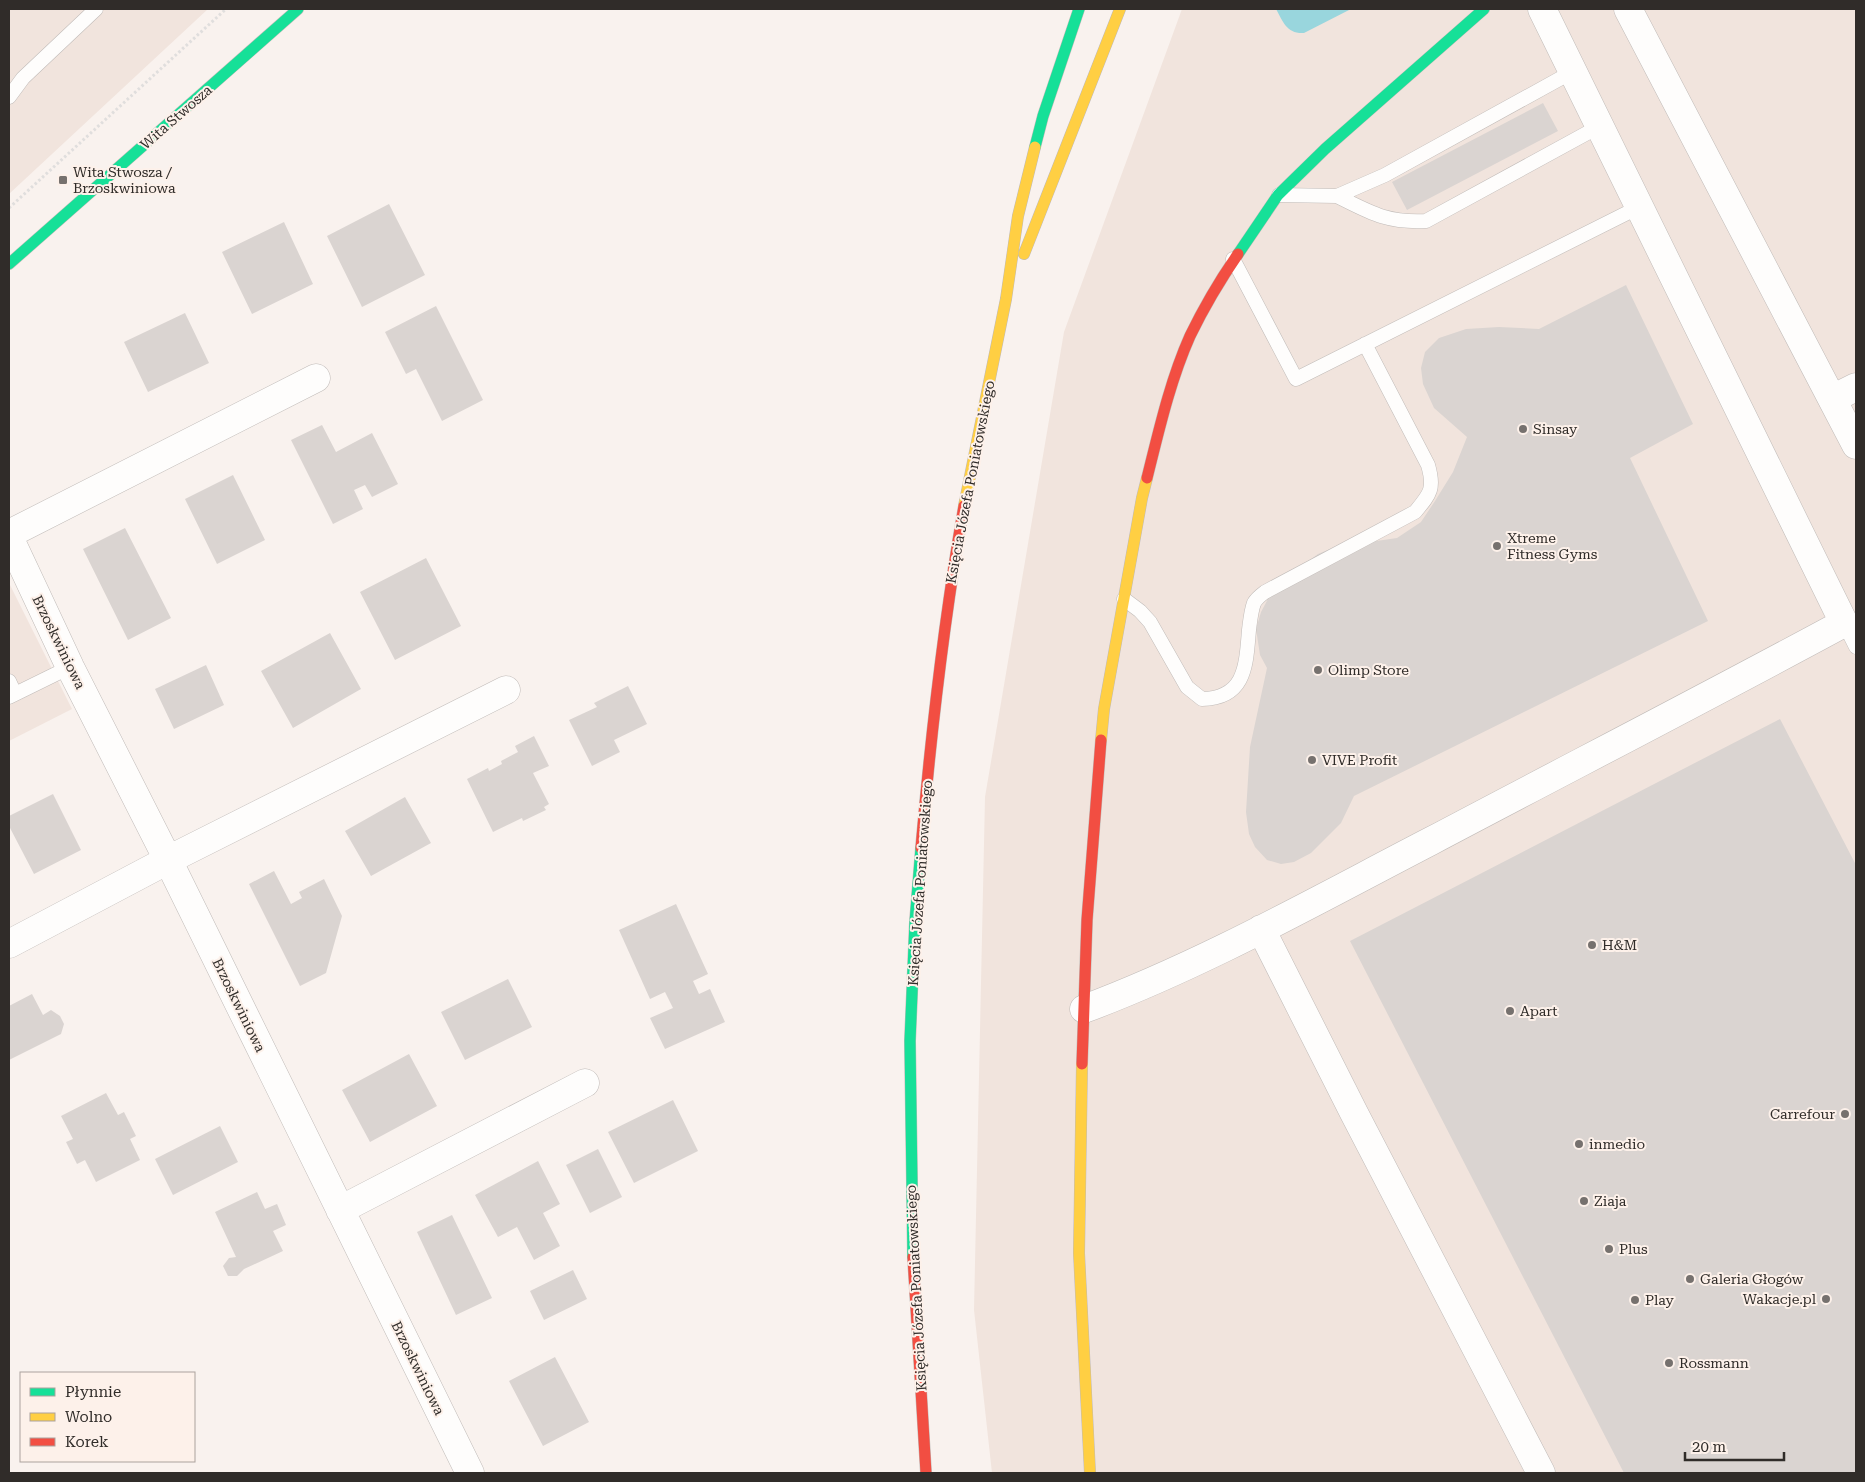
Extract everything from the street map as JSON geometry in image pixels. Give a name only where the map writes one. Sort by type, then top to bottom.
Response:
[{"type":"street","name":"Wita Stwosza","points":[[9,264],[298,9]]},
{"type":"street","name":"Księcia Józefa Poniatowskiego","points":[[926,1473],[912,1237],[910,1041],[916,922],[929,756],[948,598],[968,482],[1006,299],[1018,216],[1043,116],[1079,9]]},
{"type":"street","name":"Księcia Józefa Poniatowskiego","points":[[1006,299],[1120,9]]},
{"type":"street","points":[[1090,1473],[1082,1334],[1080,1253],[1081,1097],[1087,920],[1104,709],[1142,498],[1165,407],[1194,328],[1215,288],[1278,194],[1325,149],[1484,9]]},
{"type":"street","points":[[1084,1010],[1129,992],[1261,928],[1844,623],[1542,9]]},
{"type":"street","points":[[1628,9],[1856,445]]},
{"type":"street","points":[[9,535],[316,378]]},
{"type":"street","points":[[1832,399],[1856,387]]},
{"type":"street","name":"Brzoskwiniowa","points":[[9,535],[70,667],[168,860],[470,1473]]},
{"type":"street","points":[[9,944],[168,860],[506,690]]},
{"type":"street","points":[[1261,928],[1354,1113],[1541,1473]]},
{"type":"street","points":[[340,1210],[585,1083]]},
{"type":"lane","points":[[9,97],[23,78],[96,9]]},
{"type":"lane","points":[[1337,196],[1385,175],[1572,72]]},
{"type":"lane","points":[[1278,194],[1337,196],[1378,216],[1405,222],[1426,221],[1600,126]]},
{"type":"lane","points":[[1233,259],[1296,379],[1639,207]]},
{"type":"lane","points":[[1124,599],[1140,611],[1150,622],[1187,687],[1202,699],[1216,699],[1231,690],[1242,676],[1247,656],[1254,603],[1265,592],[1415,512],[1429,496],[1432,480],[1428,465],[1364,344]]},
{"type":"lane","points":[[1844,623],[1856,647]]},
{"type":"lane","points":[[9,681],[12,696],[70,667]]},
{"type":"path","points":[[9,208],[226,9]]},
{"type":"shaded area","points":[[9,9],[208,9],[9,194]]},
{"type":"shaded area","points":[[1182,9],[1856,9],[1856,1473],[992,1473],[974,1310],[985,797],[1064,332]]},
{"type":"shaded area","points":[[9,583],[72,709],[9,741]]},
{"type":"water","points":[[1276,9],[1351,9],[1304,33],[1298,33],[1293,32],[1283,23]]},
{"type":"building","points":[[1543,103],[1558,131],[1407,210],[1392,182]]},
{"type":"building","points":[[389,204],[425,275],[362,307],[327,236]]},
{"type":"building","points":[[284,222],[313,284],[252,314],[222,252]]},
{"type":"building","points":[[1626,285],[1693,424],[1630,458],[1708,621],[1354,796],[1341,823],[1311,853],[1294,862],[1281,864],[1267,860],[1255,847],[1249,834],[1246,812],[1250,747],[1267,668],[1260,655],[1256,629],[1261,612],[1269,597],[1286,578],[1318,554],[1335,547],[1397,538],[1421,522],[1435,501],[1453,472],[1467,437],[1434,408],[1423,384],[1421,368],[1425,352],[1439,338],[1466,329],[1499,327],[1539,329]]},
{"type":"building","points":[[436,306],[483,400],[442,421],[416,369],[406,374],[385,332]]},
{"type":"building","points":[[185,313],[209,363],[148,392],[124,342]]},
{"type":"building","points":[[322,425],[336,452],[372,433],[398,484],[372,497],[365,485],[354,490],[363,509],[333,524],[291,440]]},
{"type":"building","points":[[233,475],[265,540],[217,564],[185,499]]},
{"type":"building","points":[[125,528],[171,618],[128,640],[83,549]]},
{"type":"building","points":[[426,558],[461,626],[395,660],[360,592]]},
{"type":"building","points":[[330,633],[361,689],[293,728],[261,671]]},
{"type":"building","points":[[206,665],[224,705],[174,729],[155,689]]},
{"type":"building","points":[[628,686],[647,724],[614,740],[620,752],[592,766],[569,720],[597,707],[594,703]]},
{"type":"building","name":"Galeria Głogów","points":[[1780,719],[1856,865],[1856,1473],[1624,1473],[1350,941]]},
{"type":"building","points":[[534,736],[549,766],[533,773],[549,804],[544,807],[546,810],[523,821],[522,818],[493,832],[467,779],[488,768],[489,771],[502,764],[501,761],[518,752],[515,746]]},
{"type":"building","points":[[53,794],[81,850],[34,874],[9,826],[9,816]]},
{"type":"building","points":[[405,797],[431,843],[371,876],[345,831]]},
{"type":"building","points":[[274,871],[291,904],[302,898],[299,892],[324,879],[342,916],[326,973],[300,986],[249,884]]},
{"type":"building","points":[[676,904],[708,974],[693,981],[699,994],[710,989],[725,1022],[665,1049],[650,1018],[673,1008],[665,992],[650,999],[619,930]]},
{"type":"building","points":[[508,979],[532,1027],[465,1060],[441,1012]]},
{"type":"building","points":[[32,994],[43,1015],[51,1010],[60,1016],[64,1024],[61,1034],[9,1060],[9,1006]]},
{"type":"building","points":[[409,1054],[437,1106],[370,1142],[342,1090]]},
{"type":"building","points":[[106,1093],[118,1115],[124,1112],[136,1136],[130,1139],[140,1160],[96,1182],[85,1160],[77,1164],[66,1142],[73,1139],[61,1116]]},
{"type":"building","points":[[673,1100],[698,1151],[634,1183],[608,1132]]},
{"type":"building","points":[[220,1126],[238,1162],[173,1195],[155,1159]]},
{"type":"building","points":[[598,1149],[622,1197],[590,1213],[566,1165]]},
{"type":"building","points":[[538,1161],[560,1204],[543,1213],[560,1246],[534,1260],[517,1227],[498,1237],[475,1195]]},
{"type":"building","points":[[257,1192],[265,1209],[277,1204],[286,1225],[273,1231],[283,1251],[244,1269],[237,1276],[228,1276],[223,1266],[229,1258],[236,1257],[215,1212]]},
{"type":"building","points":[[452,1215],[492,1298],[456,1315],[417,1232]]},
{"type":"building","points":[[573,1270],[587,1299],[544,1320],[530,1291]]},
{"type":"building","points":[[555,1357],[589,1422],[543,1446],[509,1381]]},
{"type":"traffic: fast","points":[[9,264],[298,9]]},
{"type":"traffic: fast","points":[[1035,147],[1043,116],[1079,9]]},
{"type":"traffic: fast","points":[[1238,254],[1278,195],[1325,149],[1484,9]]},
{"type":"traffic: fast","points":[[913,1257],[910,1041],[915,922],[921,848]]},
{"type":"traffic: slow","points":[[1024,254],[1120,9]]},
{"type":"traffic: slow","points":[[964,506],[1006,299],[1018,216],[1035,147]]},
{"type":"traffic: slow","points":[[1101,740],[1104,709],[1147,478]]},
{"type":"traffic: slow","points":[[1082,1064],[1079,1253],[1090,1473]]},
{"type":"traffic: jam","points":[[1147,478],[1166,406],[1183,353],[1207,304],[1238,254]]},
{"type":"traffic: jam","points":[[921,848],[939,676],[964,506]]},
{"type":"traffic: jam","points":[[1082,1064],[1087,920],[1101,740]]},
{"type":"traffic: jam","points":[[913,1257],[926,1473]]},
{"type":"place","name":"Wita Stwosza / Brzoskwiniowa","points":[[63,180]]},
{"type":"place","name":"Sinsay","points":[[1523,429]]},
{"type":"place","name":"Xtreme Fitness Gyms","points":[[1497,546]]},
{"type":"place","name":"Olimp Store","points":[[1318,670]]},
{"type":"place","name":"VIVE Profit","points":[[1312,760]]},
{"type":"place","name":"H&M","points":[[1592,945]]},
{"type":"place","name":"Apart","points":[[1510,1011]]},
{"type":"place","name":"Carrefour","points":[[1845,1114]]},
{"type":"place","name":"inmedio","points":[[1579,1144]]},
{"type":"place","name":"Ziaja","points":[[1584,1201]]},
{"type":"place","name":"Plus","points":[[1609,1249]]},
{"type":"place","name":"Galeria Głogów","points":[[1690,1279]]},
{"type":"place","name":"Wakacje.pl","points":[[1826,1299]]},
{"type":"place","name":"Play","points":[[1635,1300]]},
{"type":"place","name":"Rossmann","points":[[1669,1363]]}]
